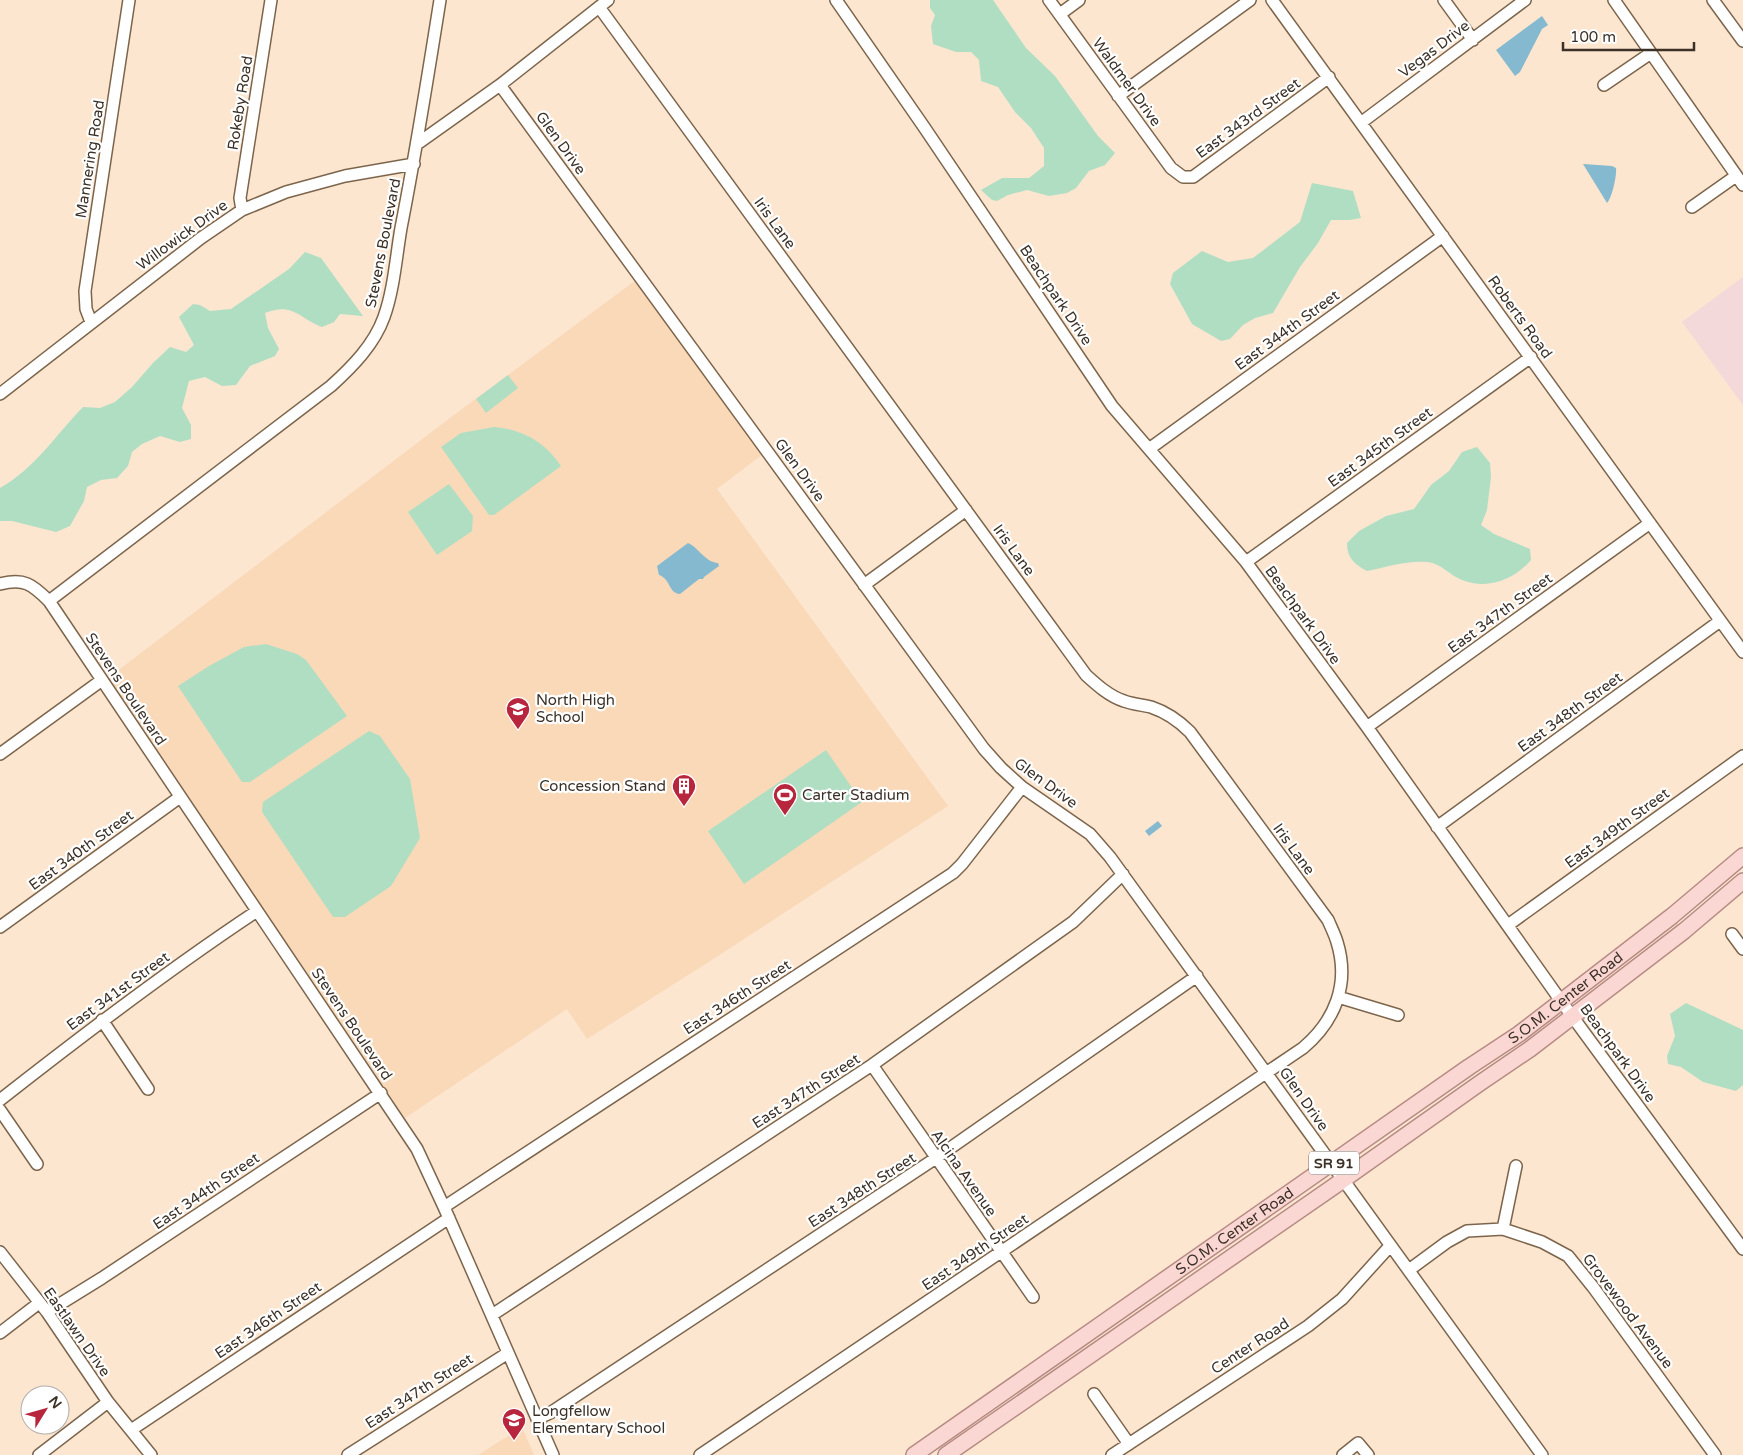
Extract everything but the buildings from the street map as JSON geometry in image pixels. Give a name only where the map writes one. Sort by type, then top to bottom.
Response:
[{"type":"main road","name":"S.O.M. Center Road","points":[[914,1455],[1519,1034],[1672,916],[1743,856]]},
{"type":"main road","name":"S.O.M. Center Road","points":[[946,1455],[1530,1049],[1684,930],[1743,881]]},
{"type":"street","name":"Mannering Road","points":[[91,322],[86,309],[85,291],[130,0]]},
{"type":"street","name":"Rokeby Road","points":[[242,210],[240,198],[271,0]]},
{"type":"street","name":"Stevens Boulevard","points":[[440,0],[414,164],[391,291],[384,318],[373,340],[331,386],[49,601],[381,1092],[417,1149],[447,1212],[552,1455]]},
{"type":"street","name":"Beachpark Drive","points":[[836,0],[1112,406],[1246,562],[1743,1249]]},
{"type":"street","name":"Waldmer Drive","points":[[1049,0],[1170,168],[1183,177]]},
{"type":"street","points":[[1060,14],[1079,0]]},
{"type":"street","points":[[1118,96],[1250,0]]},
{"type":"street","name":"Roberts Road","points":[[1272,0],[1362,122],[1743,652]]},
{"type":"street","points":[[1444,0],[1473,40]]},
{"type":"street","name":"Vegas Drive","points":[[1362,122],[1525,0]]},
{"type":"street","points":[[1614,0],[1740,180],[1692,207]]},
{"type":"street","points":[[1713,0],[1743,41]]},
{"type":"street","points":[[417,144],[500,85],[603,3]]},
{"type":"street","name":"Iris Lane","points":[[603,3],[966,510],[1086,674],[1103,690],[1124,701],[1152,708],[1166,714],[1190,732],[1328,920],[1341,958],[1341,977],[1334,1010],[1318,1035],[1267,1073]]},
{"type":"street","points":[[1604,85],[1651,53]]},
{"type":"street","name":"East 343rd Street","points":[[1183,177],[1193,177],[1328,77]]},
{"type":"street","name":"Glen Drive","points":[[500,85],[984,749],[1022,787],[1090,834],[1123,874],[1542,1455]]},
{"type":"street","name":"Willowick Drive","points":[[0,394],[201,238],[242,210],[286,192],[311,185],[345,176],[414,164]]},
{"type":"street","name":"East 344th Street","points":[[1149,449],[1443,236]]},
{"type":"street","name":"East 345th Street","points":[[1246,562],[1531,357]]},
{"type":"street","points":[[864,585],[966,510]]},
{"type":"street","name":"East 347th Street","points":[[1367,727],[1650,523]]},
{"type":"street","points":[[0,584],[15,580],[22,582],[35,587],[49,601]]},
{"type":"street","name":"East 348th Street","points":[[1437,827],[1720,621]]},
{"type":"street","points":[[0,754],[102,680]]},
{"type":"street","name":"East 349th Street","points":[[1508,925],[1743,756]]},
{"type":"street","name":"East 346th Street","points":[[130,1430],[447,1212],[953,873],[1022,787]]},
{"type":"street","name":"East 340th Street","points":[[0,927],[180,797]]},
{"type":"street","name":"East 347th Street","points":[[492,1315],[872,1065],[1073,922],[1123,874]]},
{"type":"street","name":"East 341st Street","points":[[0,1100],[102,1020],[257,911]]},
{"type":"street","points":[[1732,934],[1743,949]]},
{"type":"street","name":"East 348th Street","points":[[536,1419],[550,1413],[936,1158],[1197,976]]},
{"type":"street","points":[[1338,997],[1398,1015]]},
{"type":"street","points":[[102,1020],[148,1089]]},
{"type":"street","name":"Alcina Avenue","points":[[872,1065],[1033,1297]]},
{"type":"street","name":"East 349th Street","points":[[700,1455],[1267,1073]]},
{"type":"street","name":"East 344th Street","points":[[47,1312],[102,1278],[381,1092]]},
{"type":"street","points":[[0,1110],[37,1164]]},
{"type":"street","points":[[1503,1229],[1516,1166]]},
{"type":"street","name":"Grovewood Avenue","points":[[1409,1270],[1447,1242],[1467,1232],[1503,1229],[1542,1242],[1568,1256],[1593,1287],[1715,1455]]},
{"type":"street","name":"Center Road","points":[[1112,1455],[1308,1326],[1342,1300],[1390,1246]]},
{"type":"street","name":"Eastlawn Drive","points":[[0,1252],[47,1312],[108,1402],[130,1430]]},
{"type":"street","points":[[0,1333],[39,1303]]},
{"type":"street","name":"East 347th Street","points":[[348,1455],[508,1353]]},
{"type":"street","points":[[1094,1394],[1129,1444]]},
{"type":"street","points":[[39,1455],[108,1402]]},
{"type":"street","points":[[130,1430],[151,1455]]},
{"type":"street","points":[[1343,1455],[1358,1443],[1368,1455]]},
{"type":"shaded area","points":[[1743,277],[1743,405],[1682,322]]},
{"type":"shaded area","name":"North High School","points":[[636,280],[763,454],[717,489],[948,806],[587,1039],[567,1009],[405,1118],[108,678],[450,418]]},
{"type":"shaded area","name":"Longfellow Elementary School","points":[[522,1427],[534,1455],[478,1455]]},
{"type":"green space","points":[[930,0],[993,0],[1026,48],[1055,76],[1098,136],[1115,153],[1105,165],[1089,171],[1076,188],[1067,193],[1049,196],[1027,190],[1008,195],[997,201],[992,200],[981,190],[1002,178],[1029,178],[1044,166],[1044,148],[1031,128],[1015,112],[998,87],[981,81],[979,60],[971,52],[956,52],[933,44],[931,26],[935,15],[930,8]]},
{"type":"green space","points":[[1312,183],[1353,191],[1361,218],[1331,220],[1273,313],[1255,318],[1243,325],[1230,339],[1221,341],[1192,324],[1170,284],[1173,273],[1202,251],[1228,262],[1253,258],[1300,222]]},
{"type":"green space","points":[[305,252],[321,258],[363,316],[340,314],[334,322],[322,327],[289,310],[274,310],[265,313],[268,328],[279,349],[275,356],[250,366],[236,385],[222,386],[205,377],[189,381],[182,408],[191,425],[191,439],[180,442],[160,436],[142,444],[132,452],[128,466],[117,478],[101,480],[87,487],[84,501],[70,526],[56,532],[12,521],[0,521],[0,488],[24,471],[83,407],[100,408],[115,402],[170,347],[186,352],[194,345],[179,317],[193,304],[200,305],[210,311],[231,309],[289,269]]},
{"type":"green space","points":[[508,375],[518,388],[486,413],[476,399]]},
{"type":"green space","points":[[494,427],[504,428],[532,438],[548,450],[561,466],[494,515],[489,515],[441,447],[461,433]]},
{"type":"green space","points":[[1477,447],[1490,463],[1491,477],[1487,510],[1481,525],[1494,534],[1530,549],[1531,560],[1524,567],[1509,578],[1481,584],[1462,580],[1437,565],[1428,562],[1405,563],[1367,571],[1352,560],[1348,553],[1347,543],[1359,531],[1386,516],[1414,509],[1431,485],[1449,471],[1462,452]]},
{"type":"green space","points":[[449,484],[473,516],[472,531],[437,555],[408,512]]},
{"type":"green space","points":[[266,644],[297,654],[306,660],[347,716],[250,782],[242,782],[178,686],[244,647]]},
{"type":"green space","points":[[369,731],[380,736],[410,779],[420,838],[391,886],[345,917],[333,917],[262,812],[263,802]]},
{"type":"green space","name":"Carter Stadium","points":[[826,750],[862,802],[744,884],[708,831]]},
{"type":"green space","points":[[1686,1003],[1743,1030],[1743,1085],[1736,1091],[1703,1082],[1681,1067],[1668,1064],[1667,1056],[1675,1036],[1670,1014]]},
{"type":"water","points":[[1542,16],[1548,25],[1542,29],[1520,72],[1515,76],[1496,50]]},
{"type":"water","points":[[1583,164],[1612,166],[1616,168],[1614,186],[1607,203]]},
{"type":"water","points":[[688,543],[709,560],[718,563],[719,566],[680,594],[673,591],[666,580],[659,575],[657,566]]},
{"type":"water","points":[[1158,821],[1162,826],[1149,836],[1145,831]]},
{"type":"place","name":"North High School","points":[[518,730]]},
{"type":"place","name":"Concession Stand","points":[[684,807]]},
{"type":"place","name":"Carter Stadium","points":[[785,816]]},
{"type":"place","name":"Longfellow Elementary School","points":[[514,1441]]}]
